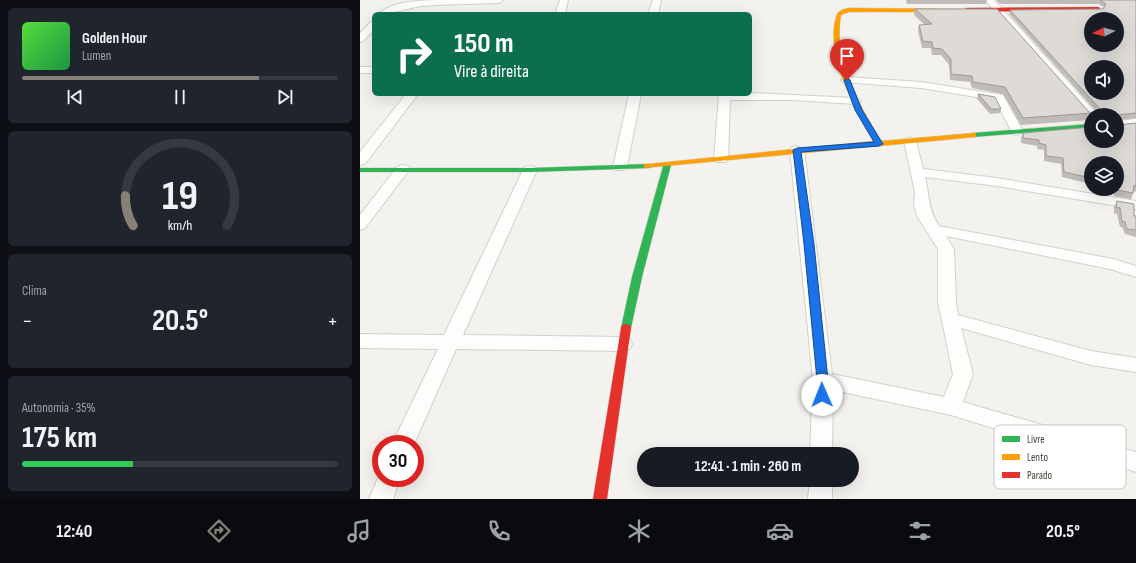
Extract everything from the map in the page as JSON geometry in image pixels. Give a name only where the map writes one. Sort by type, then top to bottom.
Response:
[{"type":"street","points":[[387,12],[393,8],[408,5],[482,5],[498,0]]},
{"type":"street","points":[[561,12],[564,0]]},
{"type":"street","points":[[654,12],[657,0]]},
{"type":"street","points":[[989,0],[1086,108]]},
{"type":"street","points":[[879,144],[855,101],[847,80],[840,52],[837,25],[838,16],[843,11],[997,8],[1098,9]]},
{"type":"street","points":[[360,39],[372,26]]},
{"type":"street","points":[[360,70],[372,70]]},
{"type":"street","points":[[847,80],[921,85],[999,97],[1017,130]]},
{"type":"street","points":[[360,161],[410,96]]},
{"type":"street","points":[[620,167],[635,96]]},
{"type":"street","points":[[721,159],[725,96]]},
{"type":"street","points":[[752,96],[855,101]]},
{"type":"street","points":[[1124,124],[1136,123]]},
{"type":"street","points":[[360,170],[530,170],[667,165],[797,150],[879,144],[1017,130],[1084,126]]},
{"type":"street","points":[[910,141],[922,192],[921,204],[932,229],[946,249],[948,284],[947,302],[963,374],[951,407]]},
{"type":"street","points":[[797,150],[809,244],[822,380],[821,447]]},
{"type":"street","points":[[600,499],[606,474],[624,344],[644,249],[667,165]]},
{"type":"street","points":[[360,225],[404,169]]},
{"type":"street","points":[[407,435],[530,170]]},
{"type":"street","points":[[917,172],[997,182],[1136,205]]},
{"type":"street","points":[[932,229],[1082,260],[1113,264],[1136,272]]},
{"type":"street","points":[[951,319],[1091,358],[1136,365]]},
{"type":"street","points":[[360,341],[624,344]]},
{"type":"street","points":[[822,380],[951,407],[1012,425]]},
{"type":"street","points":[[1126,459],[1136,462]]},
{"type":"street","points":[[381,499],[386,487]]},
{"type":"street","points":[[820,499],[821,487]]},
{"type":"building","points":[[1100,0],[1136,0],[1136,113],[1124,114],[1124,108],[1099,108],[1092,100],[1124,100],[1124,60],[1084,60],[1084,91],[1010,10],[1103,9],[1106,4]]},
{"type":"building","points":[[915,9],[997,9],[1085,108],[1084,108],[1084,114],[1023,118],[1005,87],[973,82],[972,76],[951,74],[951,59],[942,49],[933,48],[932,42],[923,41],[919,25],[932,24]]},
{"type":"building","points":[[978,94],[995,97],[1001,109],[991,109]]},
{"type":"building","points":[[1136,123],[1136,186],[1134,185],[1133,193],[1124,191],[1124,156],[1084,156],[1084,176],[1064,172],[1063,158],[1046,156],[1046,145],[1039,143],[1039,140],[1023,138],[1023,133],[1084,128],[1084,148],[1124,148],[1124,124]]},
{"type":"building","points":[[1117,201],[1134,204],[1136,230],[1127,229],[1125,222],[1122,221],[1120,208],[1116,207]]},
{"type":"traffic: fast","points":[[973,135],[1084,127]]},
{"type":"traffic: fast","points":[[626,328],[637,277],[667,165]]},
{"type":"traffic: fast","points":[[360,170],[530,170],[647,166]]},
{"type":"traffic: slow","points":[[879,144],[855,99],[841,62],[837,45],[836,28],[839,14],[843,11],[849,10],[966,10]]},
{"type":"traffic: slow","points":[[647,166],[797,150],[973,135]]},
{"type":"traffic: jam","points":[[966,10],[1098,9]]},
{"type":"traffic: jam","points":[[600,499],[626,328]]},
{"type":"route","points":[[822,395],[822,380],[809,244],[797,150],[879,144],[859,110],[847,80]]}]
